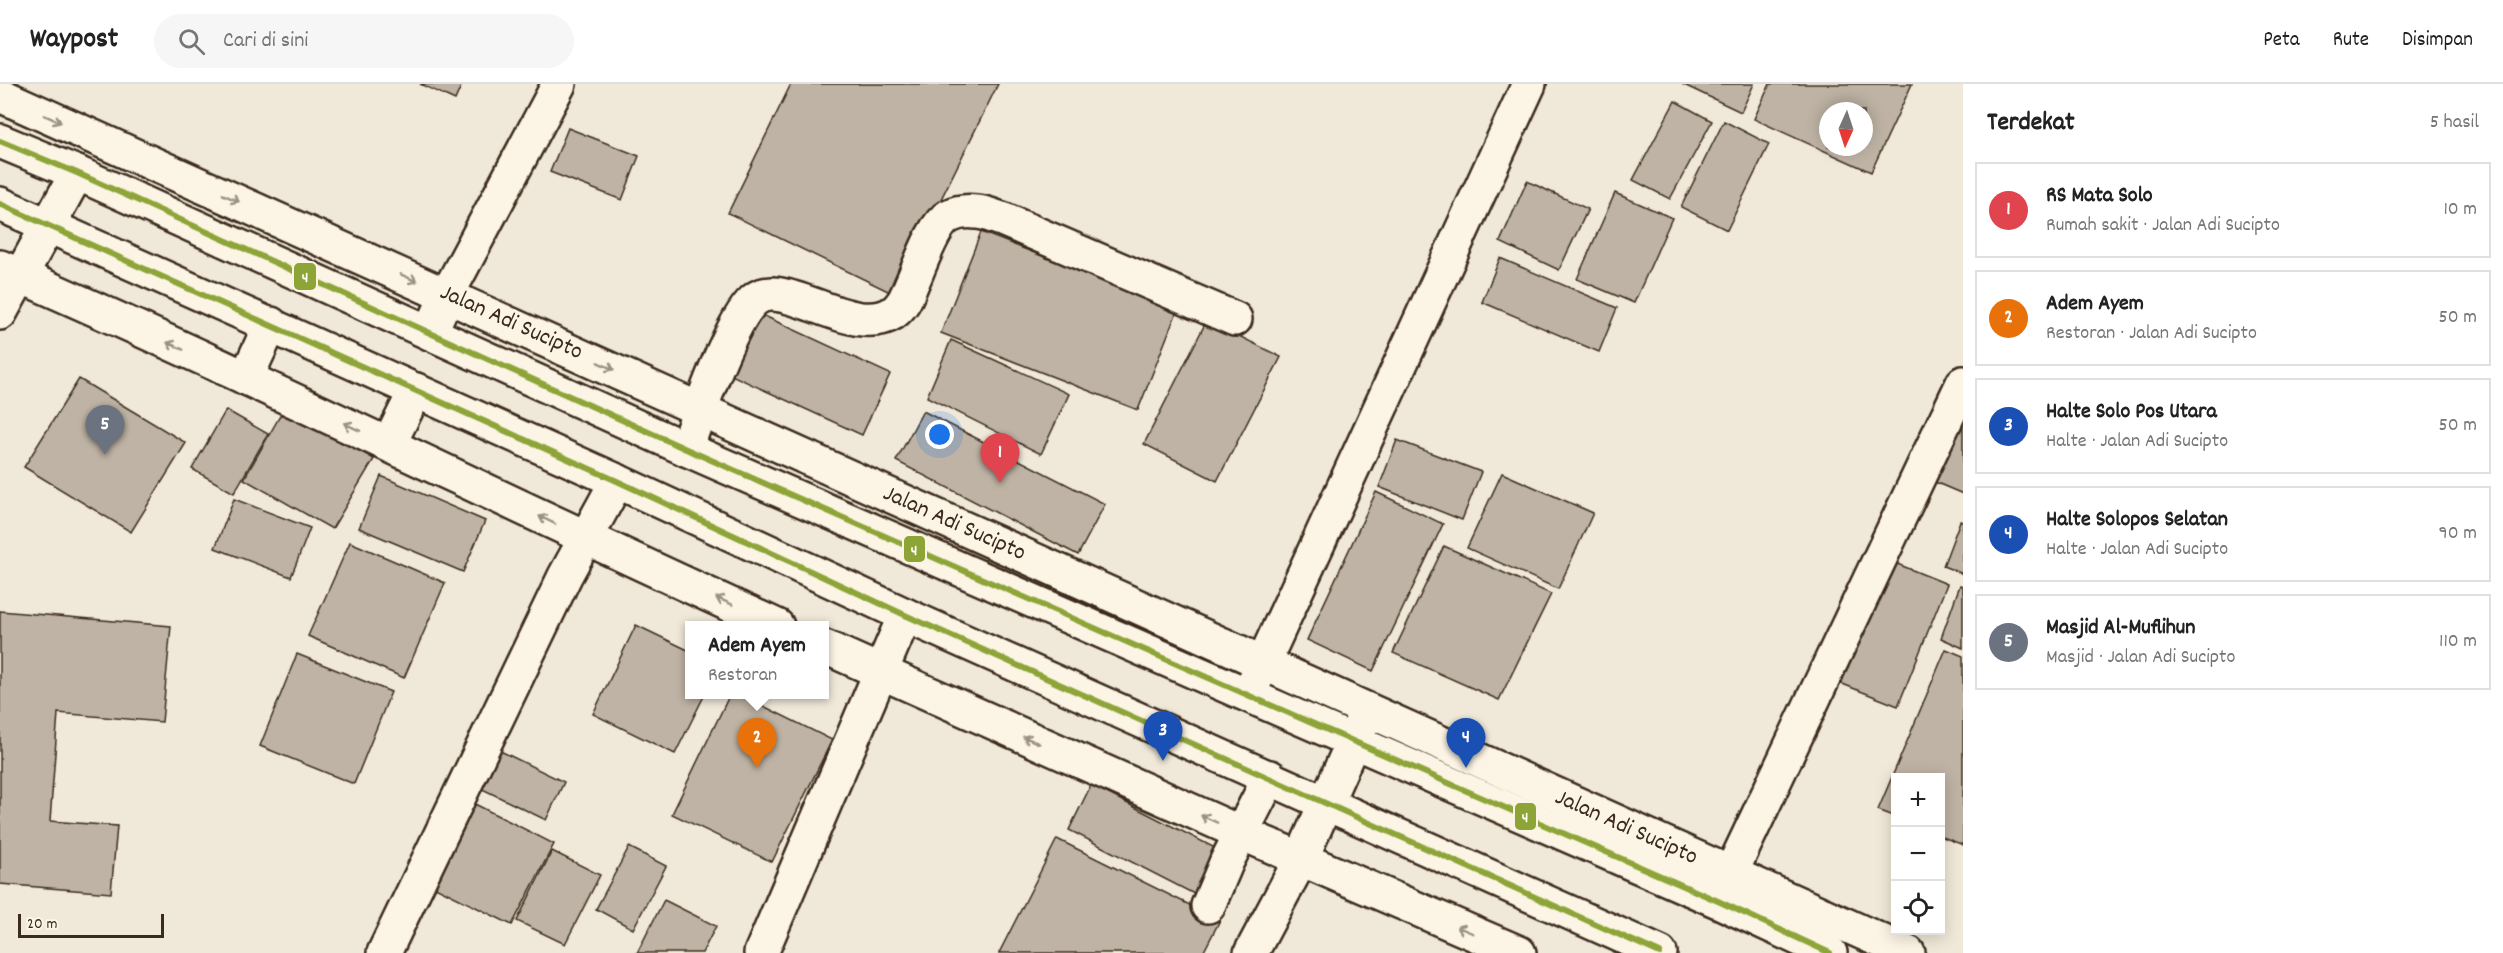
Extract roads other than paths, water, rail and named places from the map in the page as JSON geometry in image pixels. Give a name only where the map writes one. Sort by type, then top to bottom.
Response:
[{"type":"main road","points":[[430,333],[447,294],[560,84]]},
{"type":"main road","points":[[1248,695],[1529,84]]},
{"type":"main road","name":"Jalan Adi Sucipto","points":[[0,95],[447,294],[1263,665],[1367,710],[1724,888],[1830,953]]},
{"type":"main road","name":"Jalan Adi Sucipto","points":[[0,141],[77,173],[1034,603],[1352,740],[1868,945],[1908,953]]},
{"type":"main road","points":[[0,313],[10,271],[50,225],[77,173]]},
{"type":"main road","points":[[0,204],[617,480],[906,615],[1660,953]]},
{"type":"main road","points":[[686,448],[731,335],[743,312],[755,298],[770,294],[789,296],[838,314],[861,319],[876,319],[891,314],[903,305],[926,250],[939,228],[948,216],[963,212],[978,212],[1002,219],[1235,319]]},
{"type":"main road","points":[[10,271],[389,444],[585,539],[766,621]]},
{"type":"main road","points":[[246,378],[271,324]]},
{"type":"main road","points":[[1724,888],[1963,384]]},
{"type":"main road","points":[[389,444],[416,390]]},
{"type":"main road","points":[[384,953],[565,576],[617,480]]},
{"type":"main road","points":[[925,553],[942,519]]},
{"type":"main road","points":[[1034,603],[1053,569]]},
{"type":"main road","points":[[761,953],[906,615]]},
{"type":"main road","points":[[829,649],[1241,833],[1519,953]]},
{"type":"main road","points":[[1251,953],[1301,859],[1367,710]]},
{"type":"main road","points":[[1208,906],[1241,833],[1270,777]]},
{"type":"place","name":"Masjid Al-Muflihun","points":[[105,455]]},
{"type":"place","name":"RS Mata Solo","points":[[1000,483]]},
{"type":"place","name":"Halte Solo Pos Utara","points":[[1163,761]]},
{"type":"place","name":"Adem Ayem","points":[[757,768]]},
{"type":"place","name":"Halte Solopos Selatan","points":[[1466,768]]}]
